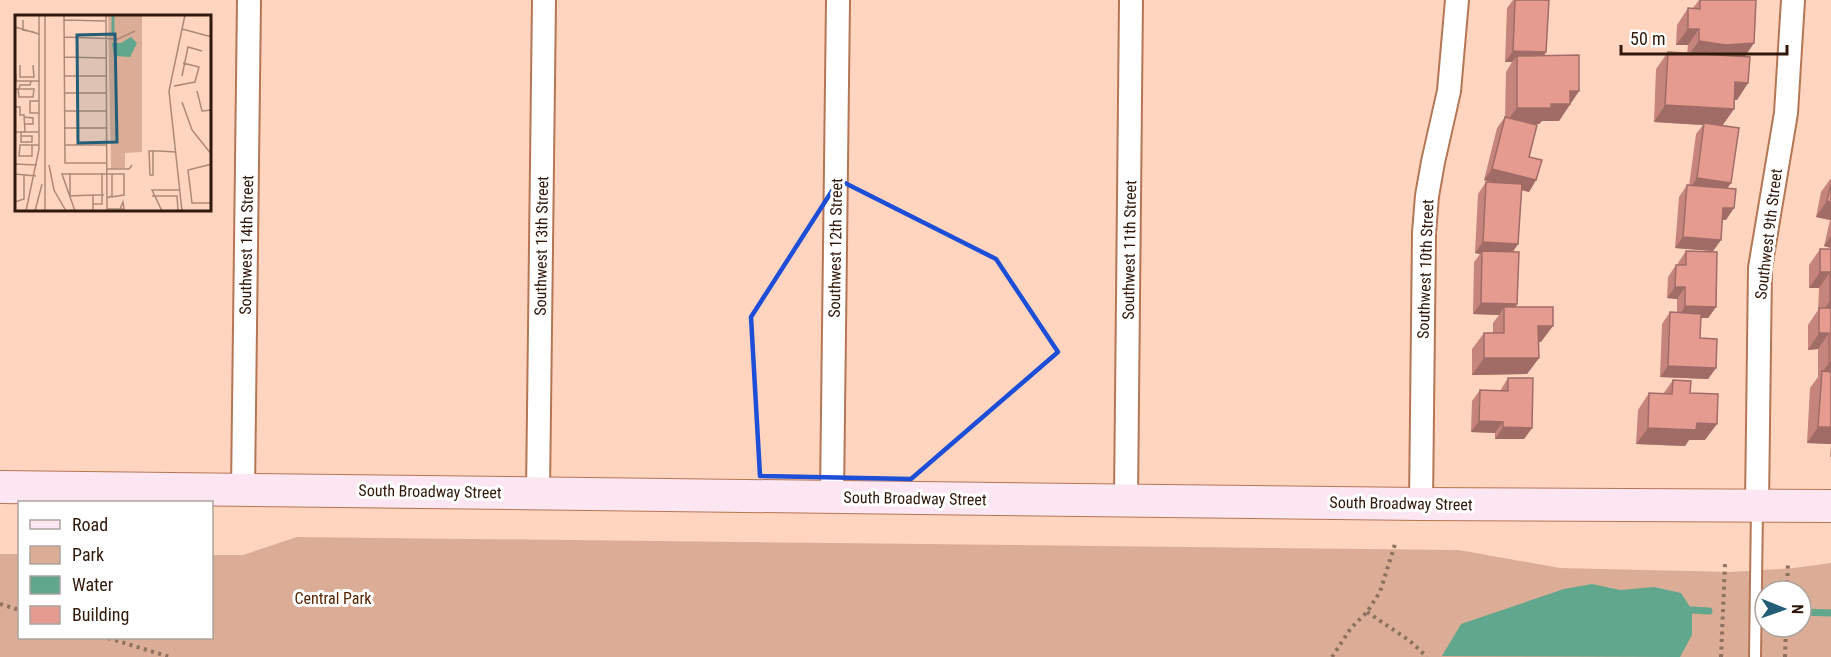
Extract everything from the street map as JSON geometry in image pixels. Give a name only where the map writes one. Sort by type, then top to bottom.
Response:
[{"type":"main road","name":"South Broadway Street","points":[[0,487],[1421,504],[1831,506]]},
{"type":"street","name":"Southwest 14th Street","points":[[243,490],[249,0]]},
{"type":"street","name":"Southwest 13th Street","points":[[538,493],[544,0]]},
{"type":"street","name":"Southwest 12th Street","points":[[832,496],[838,0]]},
{"type":"street","name":"Southwest 11th Street","points":[[1126,500],[1131,0]]},
{"type":"street","name":"Southwest 10th Street","points":[[1421,504],[1424,234],[1432,162],[1449,92],[1457,0]]},
{"type":"street","name":"Southwest 9th Street","points":[[1757,504],[1760,268],[1786,112],[1793,0]]},
{"type":"lane","points":[[1755,657],[1757,504]]},
{"type":"path","points":[[1332,657],[1351,628],[1367,612],[1380,592],[1396,541]]},
{"type":"path","points":[[1787,579],[1788,562]]},
{"type":"path","points":[[1721,657],[1725,564]]},
{"type":"path","points":[[0,604],[18,609]]},
{"type":"path","points":[[1367,612],[1410,641],[1427,657]]},
{"type":"path","points":[[111,639],[170,657]]},
{"type":"path","points":[[1785,657],[1786,639]]},
{"type":"highlighted area","points":[[839,180],[996,259],[1058,352],[911,479],[760,476],[751,317]]},
{"type":"green space","name":"Central Park","points":[[297,537],[1459,550],[1560,568],[1730,572],[1831,563],[1831,657],[0,657],[0,554],[18,554],[18,639],[213,639],[213,555],[243,555]]},
{"type":"water","points":[[1592,584],[1620,590],[1654,587],[1681,593],[1692,610],[1692,635],[1680,657],[1442,656],[1461,624],[1564,589]]},
{"type":"building","points":[[1515,0],[1549,0],[1546,52],[1513,51]]},
{"type":"building","points":[[1700,0],[1756,0],[1754,43],[1726,45],[1699,41],[1699,29],[1688,29],[1688,8],[1700,9]]},
{"type":"building","points":[[1668,52],[1750,57],[1748,83],[1735,82],[1734,109],[1665,105]]},
{"type":"building","points":[[1579,55],[1579,91],[1570,91],[1570,104],[1551,104],[1551,108],[1517,108],[1517,56]]},
{"type":"building","points":[[1505,117],[1537,125],[1529,157],[1542,160],[1536,180],[1492,169]]},
{"type":"building","points":[[1704,123],[1739,128],[1731,183],[1697,178]]},
{"type":"building","points":[[1486,182],[1522,184],[1518,244],[1483,242]]},
{"type":"building","points":[[1831,184],[1831,202],[1827,201]]},
{"type":"building","points":[[1687,185],[1736,189],[1734,208],[1723,208],[1721,240],[1683,237]]},
{"type":"building","points":[[1820,249],[1831,249],[1831,301],[1830,272],[1820,272]]},
{"type":"building","points":[[1482,251],[1519,252],[1517,304],[1481,303]]},
{"type":"building","points":[[1686,251],[1717,252],[1716,307],[1685,306],[1685,287],[1675,287],[1676,265],[1686,265]]},
{"type":"building","points":[[1504,307],[1553,307],[1553,326],[1538,326],[1539,358],[1484,358],[1484,333],[1504,333]]},
{"type":"building","points":[[1819,308],[1831,308],[1831,363],[1829,363],[1829,333],[1819,333]]},
{"type":"building","points":[[1670,312],[1701,314],[1700,338],[1717,339],[1716,368],[1668,366]]},
{"type":"building","points":[[1822,371],[1831,372],[1831,427],[1818,427]]},
{"type":"building","points":[[1508,378],[1533,378],[1532,428],[1503,427],[1503,422],[1479,421],[1480,390],[1508,391]]},
{"type":"building","points":[[1673,380],[1691,381],[1690,393],[1718,394],[1717,424],[1697,423],[1696,430],[1648,428],[1649,393],[1672,394]]},
{"type":"waterway","points":[[1692,610],[1709,611]]},
{"type":"waterway","points":[[1813,612],[1831,613]]}]
